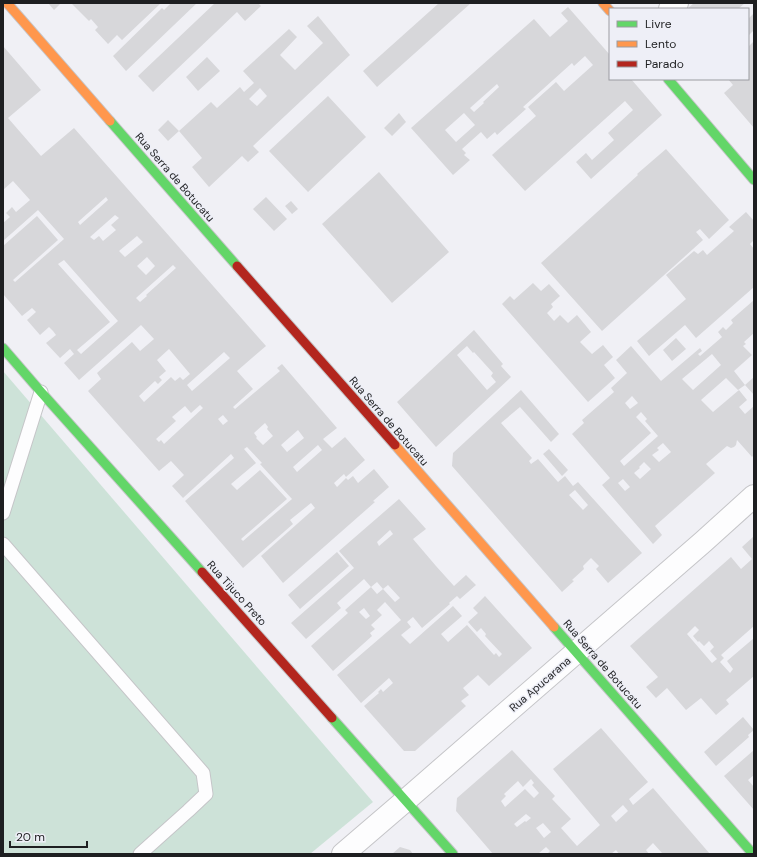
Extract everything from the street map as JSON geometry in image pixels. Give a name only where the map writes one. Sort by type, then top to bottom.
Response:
[{"type":"street","name":"Rua Serra de Botucatu","points":[[7,3],[753,854]]},
{"type":"street","points":[[669,80],[754,180]]},
{"type":"street","name":"Rua Tijuco Preto","points":[[3,348],[453,854]]},
{"type":"street","name":"Rua Apucarana","points":[[343,854],[577,652],[754,496]]},
{"type":"lane","points":[[3,513],[41,392]]},
{"type":"lane","points":[[3,544],[203,773],[206,794],[188,812],[140,854]]},
{"type":"green space","points":[[3,371],[373,802],[310,854],[3,854]]},
{"type":"building","points":[[48,3],[61,3],[54,10]]},
{"type":"building","points":[[71,3],[161,3],[122,40],[117,35],[108,44],[95,30],[98,27],[91,19],[89,21]]},
{"type":"building","points":[[171,3],[197,3],[126,71],[113,56],[162,8],[164,10]]},
{"type":"building","points":[[215,3],[258,3],[261,6],[245,21],[237,12],[153,92],[138,76]]},
{"type":"building","points":[[439,3],[471,3],[377,87],[363,71]]},
{"type":"building","points":[[694,3],[745,3],[739,8],[688,8]]},
{"type":"building","points":[[568,7],[609,54],[609,80],[632,80],[662,115],[591,179],[576,162],[586,153],[592,160],[614,140],[608,133],[633,110],[625,101],[525,191],[492,155],[536,116],[528,107],[556,82],[564,91],[593,65],[585,56],[574,66],[572,63],[523,107],[526,109],[497,135],[495,132],[487,139],[481,132],[462,149],[466,153],[464,155],[470,160],[453,175],[411,128],[534,19],[550,37],[568,21],[561,13]],"holes":[[[497,84],[499,87],[474,112],[470,108]],[[464,113],[475,125],[456,142],[445,130]]]},
{"type":"building","points":[[754,13],[754,30],[749,35],[749,18]]},
{"type":"building","points":[[318,16],[350,55],[253,146],[259,152],[248,162],[242,156],[209,187],[192,167],[202,158],[179,131],[211,102],[217,108],[240,87],[244,92],[254,83],[243,71],[289,29],[297,37],[280,55],[295,70],[323,43],[307,26]],"holes":[[[260,88],[267,96],[257,106],[249,99]]]},
{"type":"building","points":[[754,41],[754,128],[724,93],[733,85],[729,80],[749,80],[749,46]]},
{"type":"building","points":[[3,46],[41,90],[8,118],[41,156],[74,128],[266,346],[237,371],[253,389],[233,407],[235,409],[280,371],[277,368],[282,364],[337,428],[323,439],[332,448],[345,437],[365,460],[346,477],[344,474],[334,483],[337,487],[346,478],[348,480],[353,476],[358,483],[374,469],[389,487],[373,501],[375,502],[283,583],[261,556],[315,508],[311,503],[290,520],[293,524],[243,568],[185,501],[234,458],[231,454],[183,498],[172,486],[184,475],[171,461],[159,471],[88,391],[101,379],[97,373],[132,342],[140,351],[154,339],[141,325],[79,380],[64,363],[74,354],[70,349],[60,358],[46,343],[56,335],[53,331],[49,327],[40,335],[27,320],[36,312],[32,308],[22,316],[3,294],[3,246],[37,216],[58,240],[13,280],[15,282],[64,239],[38,210],[3,241],[3,223],[10,217],[6,213],[12,207],[16,212],[30,200],[13,181],[3,190]],"holes":[[[106,197],[108,200],[80,225],[78,222]],[[115,215],[119,218],[111,225],[116,230],[103,241],[99,236],[94,240],[90,237]],[[137,236],[143,242],[125,257],[119,251]],[[147,257],[155,266],[146,275],[137,266]],[[64,260],[118,321],[81,354],[77,350],[110,322],[58,264]],[[173,265],[176,268],[146,295],[147,296],[140,302],[136,298]],[[169,349],[190,374],[183,380],[180,377],[175,381],[171,377],[144,402],[139,396],[155,381],[158,384],[162,380],[159,377],[166,371],[157,360]],[[224,352],[230,358],[192,391],[187,385]],[[200,405],[203,408],[164,444],[161,440],[159,442],[156,439],[176,421],[172,417],[185,406],[191,413]],[[223,415],[228,421],[223,425],[218,419]],[[265,423],[268,427],[267,429],[273,436],[263,445],[256,438],[257,437],[254,433]],[[298,430],[304,438],[287,452],[281,445]],[[318,445],[322,450],[297,472],[293,467]],[[247,447],[262,463],[260,464],[292,499],[243,541],[241,539],[287,499],[260,470],[237,490],[231,484],[256,463],[244,449]]]},
{"type":"building","points":[[207,57],[220,71],[198,91],[186,77]]},
{"type":"building","points":[[328,96],[366,137],[308,192],[269,151]]},
{"type":"building","points":[[399,113],[406,122],[392,136],[384,128]]},
{"type":"building","points":[[168,120],[179,131],[168,141],[158,130]]},
{"type":"building","points":[[666,149],[729,220],[709,239],[700,229],[696,232],[703,240],[602,331],[541,263]]},
{"type":"building","points":[[379,172],[449,252],[392,303],[322,224]]},
{"type":"building","points":[[266,197],[287,219],[274,231],[253,209]]},
{"type":"building","points":[[291,201],[298,209],[292,214],[285,206]]},
{"type":"building","points":[[746,212],[754,221],[754,240],[750,244],[754,249],[754,287],[696,338],[685,325],[649,356],[637,341],[686,299],[666,275],[694,251],[698,254],[703,250],[707,255],[734,231],[729,227]]},
{"type":"building","points":[[533,283],[541,291],[549,284],[560,296],[551,304],[553,307],[547,313],[554,321],[560,315],[568,323],[577,315],[591,332],[580,342],[592,354],[603,345],[613,357],[604,365],[615,378],[588,402],[502,304],[510,296],[514,300]]},
{"type":"building","points":[[754,300],[754,333],[744,342],[746,344],[743,346],[752,355],[734,371],[745,385],[738,390],[726,378],[701,400],[713,412],[739,390],[747,400],[739,407],[745,414],[754,406],[754,455],[752,457],[737,440],[734,447],[731,448],[727,446],[706,464],[715,473],[655,526],[662,535],[653,544],[602,485],[610,478],[572,434],[584,423],[582,420],[614,392],[611,388],[627,373],[616,360],[631,346],[661,381],[700,348],[702,351],[698,354],[700,356],[722,337],[718,332],[723,327],[726,330],[733,323],[731,320]],"holes":[[[712,354],[721,365],[693,390],[682,379]],[[632,396],[638,403],[630,409],[625,403]],[[641,412],[647,419],[645,421],[658,436],[624,466],[620,461],[651,433],[636,417]],[[663,443],[671,452],[659,462],[652,455],[659,450],[657,448]],[[644,462],[651,469],[640,479],[634,473],[640,468],[639,467]],[[623,479],[630,487],[625,491],[618,483]]]},
{"type":"building","points":[[474,330],[503,364],[501,366],[511,377],[436,447],[397,402]],"holes":[[[467,346],[473,353],[474,352],[493,373],[491,376],[496,382],[487,390],[457,355]]]},
{"type":"building","points":[[676,338],[686,349],[672,361],[663,350]]},
{"type":"building","points":[[754,377],[754,395],[745,385]]},
{"type":"building","points":[[521,390],[559,434],[551,442],[520,407],[501,423],[532,458],[529,461],[531,464],[538,459],[558,482],[565,476],[573,486],[578,482],[642,553],[608,583],[596,569],[599,566],[591,558],[583,566],[584,569],[572,580],[574,581],[562,592],[452,466],[453,453]],"holes":[[[575,490],[588,505],[583,510],[569,495]]]},
{"type":"building","points":[[549,449],[568,470],[562,476],[543,454]]},
{"type":"building","points":[[399,499],[426,529],[413,539],[436,566],[454,586],[466,575],[476,585],[460,599],[457,596],[422,628],[413,617],[407,622],[411,627],[401,635],[410,644],[453,606],[462,616],[441,634],[448,642],[467,625],[494,655],[496,653],[499,657],[502,654],[485,636],[486,634],[481,628],[477,632],[468,622],[478,613],[473,608],[485,596],[532,648],[489,686],[478,675],[463,688],[469,695],[461,701],[466,706],[415,751],[404,751],[364,706],[379,693],[378,692],[381,689],[383,692],[393,683],[389,678],[361,703],[337,675],[401,620],[385,602],[377,610],[382,615],[371,625],[375,629],[370,633],[372,636],[333,671],[311,646],[348,613],[345,610],[371,587],[364,579],[337,603],[341,608],[306,639],[291,623],[354,568],[339,551]],"holes":[[[390,530],[393,534],[379,546],[377,542]],[[377,582],[383,589],[377,594],[371,587]],[[388,585],[400,598],[395,602],[383,589]],[[364,608],[370,616],[366,619],[359,612]]]},
{"type":"building","points":[[754,536],[754,626],[721,655],[724,658],[720,662],[730,673],[733,669],[727,661],[754,638],[754,676],[726,700],[729,704],[716,715],[701,698],[686,710],[667,688],[656,698],[646,687],[658,677],[630,646],[731,557],[741,569],[752,559],[742,547]],"holes":[[[695,626],[699,630],[693,636],[704,646],[709,641],[714,647],[710,651],[717,659],[712,663],[687,634]]]},
{"type":"building","points":[[337,552],[349,566],[300,609],[288,595]]},
{"type":"building","points":[[743,717],[754,730],[748,735],[749,737],[716,766],[704,752]]},
{"type":"building","points":[[601,728],[648,782],[629,799],[633,805],[653,788],[710,854],[660,854],[662,853],[653,843],[646,850],[649,854],[619,854],[616,850],[611,854],[547,854],[550,851],[546,847],[538,854],[493,854],[456,811],[457,798],[512,750],[555,796],[552,799],[571,819],[561,828],[577,846],[600,825],[553,769]],"holes":[[[531,779],[534,783],[532,785],[539,793],[534,798],[525,789],[505,807],[501,801],[506,796],[504,794],[518,781],[523,787]],[[623,805],[628,811],[616,822],[611,816]],[[526,814],[531,818],[517,827],[514,824]],[[543,823],[551,832],[544,838],[536,828]]]},
{"type":"building","points":[[754,750],[754,775],[748,780],[754,787],[754,810],[724,776]]},
{"type":"building","points":[[400,847],[410,850],[413,854],[392,854]]},
{"type":"traffic: fast","points":[[669,80],[754,180]]},
{"type":"traffic: fast","points":[[110,121],[237,266]]},
{"type":"traffic: fast","points":[[3,348],[202,572]]},
{"type":"traffic: fast","points":[[554,627],[753,854]]},
{"type":"traffic: fast","points":[[332,718],[453,854]]},
{"type":"traffic: slow","points":[[7,3],[110,121]]},
{"type":"traffic: slow","points":[[603,3],[609,10]]},
{"type":"traffic: slow","points":[[395,445],[554,627]]},
{"type":"traffic: jam","points":[[237,266],[395,445]]},
{"type":"traffic: jam","points":[[202,572],[332,718]]}]
